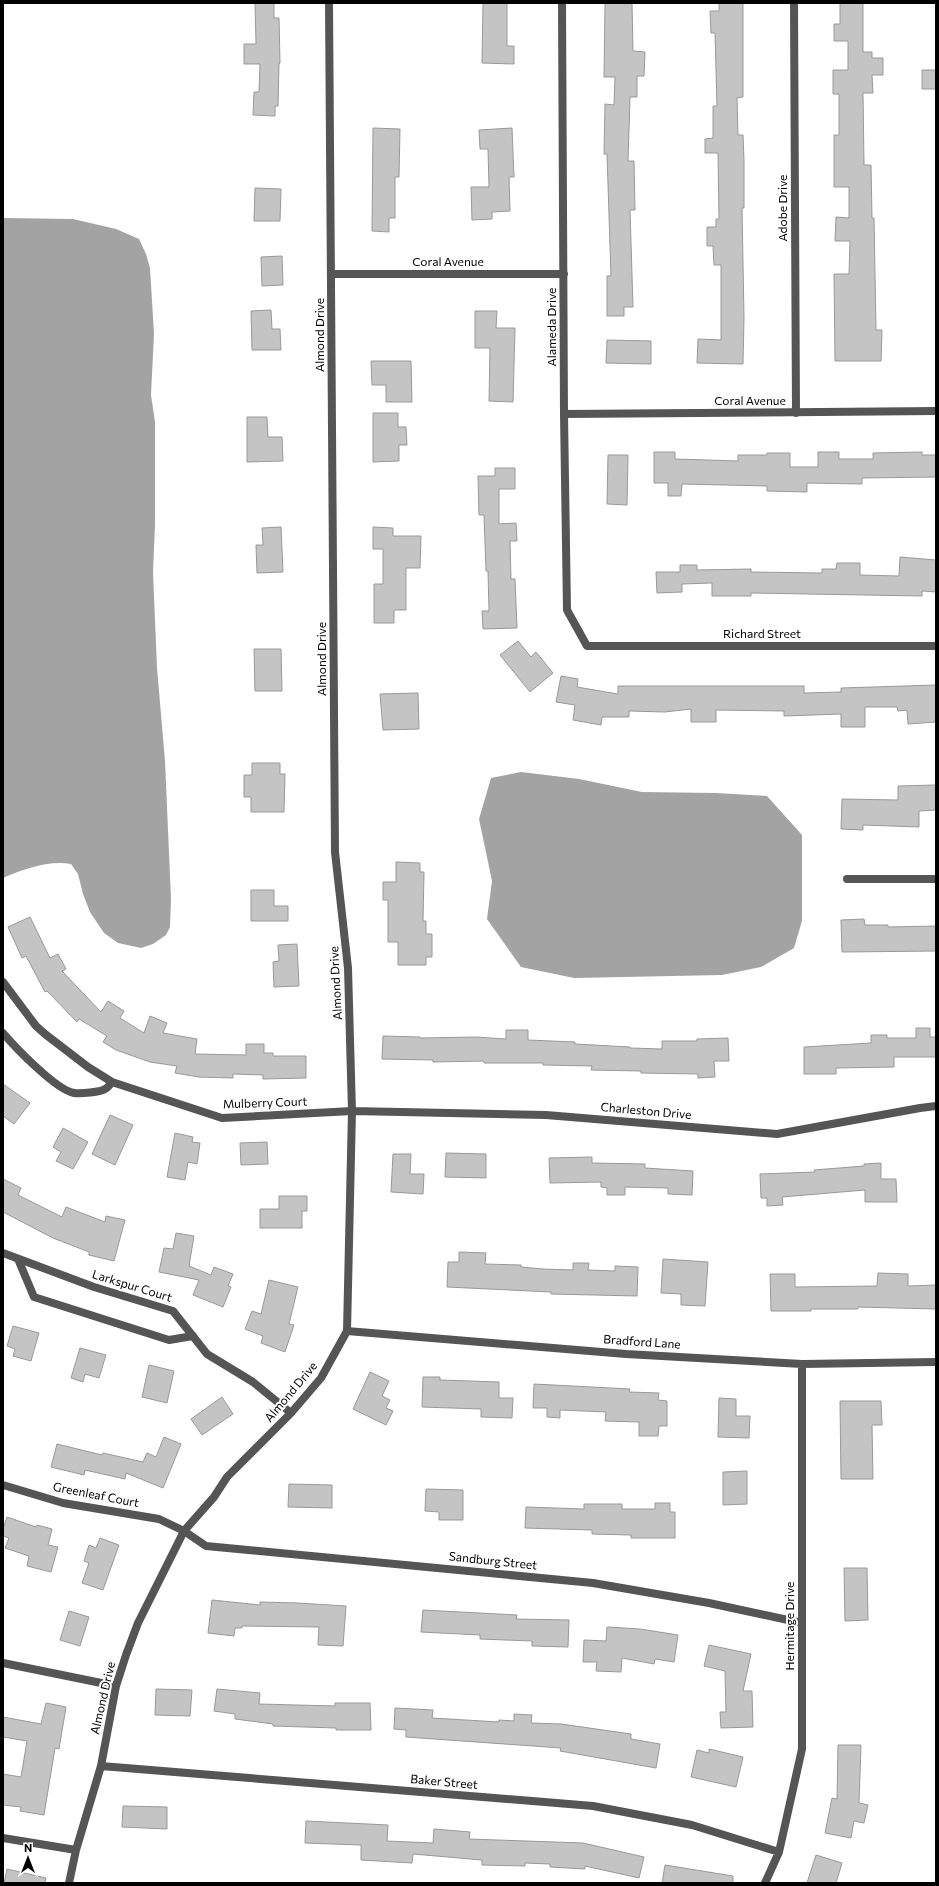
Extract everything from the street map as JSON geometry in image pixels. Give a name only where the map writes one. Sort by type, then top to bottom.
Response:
[{"type":"street","name":"Almond Drive","points":[[69,1883],[76,1850],[101,1766],[116,1686],[138,1623],[184,1531],[214,1497],[227,1477],[291,1413],[321,1378],[347,1331],[352,1111],[348,968],[335,852],[329,3]]},
{"type":"street","name":"Alameda Drive","points":[[562,3],[564,414],[568,610],[587,646]]},
{"type":"street","name":"Adobe Drive","points":[[794,3],[796,413]]},
{"type":"street","name":"Coral Avenue","points":[[332,274],[564,274]]},
{"type":"street","name":"Coral Avenue","points":[[564,414],[936,411]]},
{"type":"street","name":"Richard Street","points":[[587,646],[936,646]]},
{"type":"street","points":[[846,879],[936,879]]},
{"type":"street","name":"Mulberry Court","points":[[3,982],[36,1026],[88,1067],[112,1082],[222,1118],[352,1111]]},
{"type":"street","points":[[3,1033],[41,1071],[74,1093],[105,1089],[112,1082]]},
{"type":"street","name":"Charleston Drive","points":[[352,1111],[546,1115],[777,1134],[936,1106]]},
{"type":"street","name":"Larkspur Court","points":[[3,1253],[94,1287],[173,1311],[207,1354],[253,1382],[291,1413]]},
{"type":"street","points":[[18,1259],[34,1297],[169,1340],[193,1336]]},
{"type":"street","name":"Bradford Lane","points":[[347,1331],[626,1354],[802,1364],[936,1362]]},
{"type":"street","name":"Hermitage Drive","points":[[765,1883],[779,1852],[802,1749],[802,1364]]},
{"type":"street","name":"Greenleaf Court","points":[[3,1484],[62,1503],[159,1520],[184,1531]]},
{"type":"street","name":"Sandburg Street","points":[[184,1531],[206,1546],[593,1583],[709,1603],[802,1623]]},
{"type":"street","points":[[3,1663],[116,1686]]},
{"type":"street","name":"Baker Street","points":[[101,1766],[593,1806],[692,1826],[779,1852]]},
{"type":"street","points":[[3,1838],[76,1850]]},
{"type":"shaded area","points":[[3,218],[73,219],[116,229],[139,239],[146,254],[150,268],[154,334],[151,395],[155,422],[155,525],[153,572],[157,668],[165,761],[171,899],[170,927],[166,935],[153,944],[141,948],[118,943],[104,933],[90,912],[83,894],[78,874],[71,864],[46,864],[19,871],[3,878]]},
{"type":"shaded area","points":[[521,772],[579,779],[642,792],[716,793],[767,796],[802,835],[802,921],[794,948],[761,967],[722,975],[574,978],[521,967],[487,919],[492,881],[479,819],[491,778]]},
{"type":"building","points":[[255,3],[274,3],[274,18],[279,18],[280,63],[278,106],[275,106],[275,116],[253,115],[254,92],[259,92],[260,64],[244,64],[244,44],[256,44]]},
{"type":"building","points":[[483,3],[507,3],[507,46],[514,46],[514,64],[482,63]]},
{"type":"building","points":[[605,3],[632,3],[633,51],[645,52],[644,76],[637,76],[637,97],[630,97],[628,161],[634,161],[635,210],[630,210],[633,307],[624,307],[624,316],[607,316],[607,276],[611,276],[607,154],[604,154],[605,104],[614,105],[615,77],[604,77]]},
{"type":"building","points":[[719,3],[743,3],[743,97],[737,98],[738,135],[743,135],[744,160],[744,208],[742,208],[744,318],[743,364],[697,363],[698,339],[721,340],[721,265],[714,265],[713,246],[707,246],[707,227],[716,227],[716,219],[719,219],[718,153],[705,153],[705,139],[713,138],[713,106],[717,106],[715,33],[711,33],[710,11],[719,11]]},
{"type":"building","points":[[840,3],[863,3],[863,52],[872,52],[872,58],[883,58],[883,75],[872,75],[873,93],[863,93],[864,165],[871,165],[872,218],[874,218],[876,330],[882,330],[881,361],[835,361],[834,274],[849,274],[850,241],[835,241],[836,217],[849,218],[849,187],[834,187],[834,135],[839,135],[839,94],[833,94],[833,70],[848,70],[848,41],[834,41],[834,24],[840,24]]},
{"type":"building","points":[[922,70],[936,70],[936,89],[922,89]]},
{"type":"building","points":[[373,128],[400,129],[399,177],[395,177],[395,218],[389,218],[389,232],[372,231]]},
{"type":"building","points":[[512,128],[514,177],[509,177],[510,211],[492,212],[492,219],[472,220],[471,187],[489,187],[488,149],[480,149],[479,130]]},
{"type":"building","points":[[255,188],[281,189],[280,221],[254,221]]},
{"type":"building","points":[[282,256],[283,285],[262,286],[261,257]]},
{"type":"building","points":[[271,310],[272,329],[280,329],[281,350],[252,350],[251,311]]},
{"type":"building","points":[[475,311],[497,311],[496,328],[515,328],[513,402],[489,401],[490,348],[475,348]]},
{"type":"building","points":[[607,340],[651,341],[651,364],[606,363]]},
{"type":"building","points":[[371,361],[411,361],[412,402],[386,402],[386,385],[372,385]]},
{"type":"building","points":[[373,413],[398,413],[398,427],[406,427],[407,445],[399,445],[399,461],[373,462]]},
{"type":"building","points":[[247,417],[267,417],[268,437],[282,437],[283,461],[247,462]]},
{"type":"building","points":[[654,452],[675,452],[675,459],[738,461],[738,455],[790,453],[790,467],[818,467],[818,452],[839,452],[839,459],[873,459],[873,453],[922,452],[922,455],[936,455],[936,477],[862,478],[862,484],[807,483],[807,492],[767,491],[767,486],[682,484],[681,496],[668,496],[668,483],[654,483]]},
{"type":"building","points":[[608,455],[628,455],[627,505],[607,504]]},
{"type":"building","points":[[495,468],[515,468],[515,489],[499,489],[499,524],[516,523],[517,541],[510,541],[511,579],[515,579],[517,628],[483,629],[482,611],[489,611],[488,571],[486,571],[484,515],[479,515],[478,476],[495,476]]},
{"type":"building","points":[[281,527],[283,572],[257,573],[256,545],[263,545],[262,528]]},
{"type":"building","points":[[373,527],[393,528],[393,536],[421,536],[420,568],[406,568],[406,610],[394,610],[394,623],[374,623],[374,584],[383,584],[383,549],[373,549]]},
{"type":"building","points":[[900,557],[936,560],[936,592],[922,591],[922,596],[751,593],[751,596],[712,596],[712,583],[682,584],[682,592],[657,593],[656,572],[680,572],[680,565],[697,565],[697,570],[751,569],[751,572],[822,573],[822,569],[836,569],[837,563],[860,563],[860,575],[899,576]]},
{"type":"building","points":[[518,641],[531,657],[536,652],[553,673],[530,692],[500,655]]},
{"type":"building","points":[[254,649],[281,649],[282,691],[255,691]]},
{"type":"building","points":[[561,676],[578,679],[577,687],[618,694],[618,686],[804,686],[804,693],[841,692],[841,688],[936,685],[936,722],[908,724],[907,710],[898,711],[897,707],[865,707],[865,727],[841,727],[841,714],[784,716],[784,711],[716,710],[716,722],[691,722],[691,709],[665,712],[629,711],[629,717],[602,717],[601,725],[573,720],[575,705],[556,702]]},
{"type":"building","points":[[418,693],[419,729],[383,730],[380,694]]},
{"type":"building","points":[[252,763],[280,763],[280,774],[285,774],[284,812],[251,812],[251,797],[244,797],[244,775],[252,775]]},
{"type":"building","points":[[936,785],[936,810],[919,811],[919,827],[863,825],[863,830],[841,829],[842,799],[898,800],[898,786]]},
{"type":"building","points":[[396,862],[420,863],[420,872],[424,872],[423,921],[426,921],[426,934],[432,934],[432,957],[426,957],[426,965],[398,965],[398,942],[388,942],[388,900],[383,900],[383,882],[396,882]]},
{"type":"building","points":[[251,890],[274,890],[274,906],[288,906],[288,921],[251,921]]},
{"type":"building","points":[[30,917],[50,958],[58,954],[66,969],[62,971],[101,1012],[108,1001],[124,1011],[120,1018],[144,1033],[150,1016],[167,1023],[163,1033],[197,1039],[195,1054],[246,1055],[246,1044],[264,1044],[264,1053],[273,1053],[273,1056],[306,1056],[306,1078],[263,1079],[263,1075],[233,1074],[233,1078],[199,1077],[175,1073],[177,1066],[150,1062],[116,1050],[103,1042],[107,1036],[79,1019],[77,1022],[47,991],[45,992],[26,956],[22,958],[8,927]]},
{"type":"building","points":[[864,919],[865,925],[888,925],[888,927],[936,926],[936,951],[842,952],[841,920]]},
{"type":"building","points":[[297,944],[299,986],[274,987],[273,962],[279,961],[278,945]]},
{"type":"building","points":[[916,1028],[930,1028],[930,1037],[936,1037],[936,1057],[894,1057],[894,1067],[836,1068],[836,1074],[804,1074],[804,1047],[871,1043],[871,1035],[887,1035],[887,1038],[916,1038]]},
{"type":"building","points":[[506,1030],[528,1030],[528,1040],[575,1042],[575,1044],[630,1048],[662,1049],[662,1041],[697,1041],[697,1039],[728,1038],[729,1061],[714,1061],[715,1077],[698,1078],[698,1074],[591,1070],[592,1066],[543,1065],[543,1063],[484,1063],[484,1061],[433,1062],[433,1060],[382,1059],[383,1036],[420,1038],[476,1037],[506,1039]]},
{"type":"building","points":[[3,1084],[30,1103],[14,1124],[3,1116]]},
{"type":"building","points":[[110,1115],[133,1125],[115,1165],[92,1154]]},
{"type":"building","points":[[63,1128],[88,1142],[73,1169],[56,1161],[61,1152],[53,1147]]},
{"type":"building","points":[[175,1133],[193,1137],[192,1142],[200,1143],[197,1164],[188,1162],[185,1180],[167,1177]]},
{"type":"building","points":[[267,1142],[268,1164],[241,1165],[240,1143]]},
{"type":"building","points":[[446,1153],[486,1154],[486,1178],[445,1177]]},
{"type":"building","points":[[393,1154],[411,1154],[410,1174],[424,1174],[423,1194],[391,1192]]},
{"type":"building","points":[[592,1157],[592,1163],[645,1164],[645,1168],[693,1171],[692,1195],[668,1194],[668,1188],[625,1187],[625,1195],[607,1195],[607,1188],[601,1187],[601,1182],[550,1183],[549,1158]]},
{"type":"building","points":[[881,1163],[881,1179],[896,1179],[897,1202],[865,1202],[865,1190],[782,1197],[783,1205],[767,1206],[767,1198],[761,1198],[760,1174],[815,1172],[814,1170],[864,1166],[864,1164]]},
{"type":"building","points":[[3,1179],[21,1188],[18,1195],[62,1217],[66,1207],[105,1222],[106,1216],[125,1220],[114,1261],[89,1255],[89,1252],[53,1238],[3,1212]]},
{"type":"building","points":[[279,1196],[307,1196],[307,1211],[302,1211],[302,1228],[260,1228],[260,1209],[279,1209]]},
{"type":"building","points":[[176,1233],[194,1236],[189,1266],[211,1275],[214,1267],[233,1274],[228,1286],[231,1287],[223,1307],[193,1295],[199,1280],[159,1272],[164,1248],[173,1249]]},
{"type":"building","points":[[459,1252],[486,1253],[485,1264],[521,1265],[521,1267],[543,1269],[573,1270],[573,1263],[589,1263],[588,1270],[615,1271],[615,1266],[638,1267],[637,1296],[551,1294],[551,1292],[447,1287],[448,1262],[459,1262]]},
{"type":"building","points":[[663,1259],[708,1262],[705,1306],[681,1305],[681,1294],[661,1293]]},
{"type":"building","points":[[878,1273],[908,1274],[908,1286],[936,1285],[936,1309],[858,1307],[858,1309],[771,1311],[770,1274],[795,1274],[795,1287],[877,1286]]},
{"type":"building","points":[[269,1280],[298,1287],[289,1324],[294,1325],[285,1352],[261,1343],[263,1336],[245,1329],[252,1311],[261,1314]]},
{"type":"building","points":[[13,1326],[39,1333],[31,1361],[13,1356],[15,1349],[7,1346]]},
{"type":"building","points":[[80,1348],[106,1355],[99,1378],[85,1374],[83,1382],[71,1378]]},
{"type":"building","points":[[149,1365],[174,1371],[167,1403],[142,1397]]},
{"type":"building","points":[[370,1372],[389,1381],[382,1396],[390,1400],[386,1408],[393,1411],[386,1425],[353,1409]]},
{"type":"building","points":[[423,1377],[440,1377],[440,1380],[499,1382],[499,1398],[513,1398],[512,1418],[481,1417],[481,1409],[422,1407]]},
{"type":"building","points":[[534,1384],[630,1389],[629,1392],[659,1393],[658,1400],[667,1401],[667,1426],[659,1426],[658,1436],[639,1436],[639,1422],[605,1421],[606,1412],[560,1410],[560,1418],[547,1417],[547,1408],[533,1408]]},
{"type":"building","points":[[222,1397],[233,1414],[202,1435],[191,1419]]},
{"type":"building","points":[[719,1398],[736,1399],[736,1416],[750,1416],[749,1438],[718,1437]]},
{"type":"building","points":[[840,1401],[881,1401],[882,1425],[872,1425],[873,1479],[841,1479]]},
{"type":"building","points":[[164,1437],[181,1444],[163,1488],[126,1473],[125,1479],[85,1470],[84,1475],[51,1467],[57,1444],[102,1455],[103,1453],[143,1462],[147,1453],[156,1457]]},
{"type":"building","points":[[747,1471],[747,1504],[723,1505],[723,1472]]},
{"type":"building","points":[[289,1484],[332,1485],[332,1508],[288,1507]]},
{"type":"building","points":[[426,1489],[463,1490],[463,1520],[439,1520],[439,1512],[425,1511]]},
{"type":"building","points":[[655,1503],[670,1503],[670,1512],[675,1512],[675,1538],[631,1538],[631,1535],[592,1534],[592,1530],[525,1528],[526,1507],[584,1509],[584,1504],[622,1504],[622,1509],[655,1509]]},
{"type":"building","points":[[7,1517],[36,1527],[37,1525],[52,1529],[48,1545],[58,1547],[51,1572],[27,1566],[29,1556],[5,1548],[9,1538],[3,1536],[3,1529]]},
{"type":"building","points":[[100,1538],[119,1545],[103,1590],[82,1583],[89,1563],[84,1561],[89,1545],[96,1548]]},
{"type":"building","points":[[844,1568],[867,1568],[868,1620],[845,1621]]},
{"type":"building","points":[[212,1600],[260,1605],[260,1602],[346,1606],[343,1646],[318,1645],[319,1627],[242,1626],[242,1628],[235,1628],[234,1636],[208,1633]]},
{"type":"building","points":[[423,1610],[517,1615],[516,1619],[569,1620],[568,1647],[532,1646],[532,1641],[480,1639],[480,1635],[421,1632]]},
{"type":"building","points":[[69,1611],[89,1617],[80,1646],[60,1640]]},
{"type":"building","points":[[607,1627],[640,1629],[678,1635],[674,1662],[655,1659],[654,1664],[622,1658],[621,1672],[596,1671],[597,1662],[583,1662],[584,1640],[606,1641]]},
{"type":"building","points":[[709,1645],[751,1654],[743,1691],[752,1691],[753,1727],[721,1728],[720,1712],[726,1712],[725,1671],[704,1666]]},
{"type":"building","points":[[156,1689],[192,1690],[190,1716],[155,1715]]},
{"type":"building","points":[[217,1689],[260,1693],[259,1704],[335,1706],[335,1703],[370,1703],[371,1730],[336,1730],[336,1728],[273,1726],[273,1724],[235,1719],[235,1714],[214,1711]]},
{"type":"building","points":[[46,1703],[66,1707],[59,1749],[55,1748],[44,1815],[20,1811],[21,1807],[3,1805],[3,1774],[21,1777],[27,1741],[3,1737],[3,1717],[41,1724]]},
{"type":"building","points":[[395,1708],[433,1710],[432,1718],[499,1722],[499,1720],[514,1721],[514,1714],[532,1715],[531,1723],[561,1724],[631,1734],[631,1739],[660,1744],[656,1768],[560,1751],[561,1748],[406,1737],[406,1730],[394,1729]]},
{"type":"building","points":[[838,1745],[861,1745],[859,1803],[868,1805],[864,1823],[854,1821],[851,1838],[825,1833],[832,1798],[837,1799]]},
{"type":"building","points":[[709,1749],[743,1757],[736,1787],[691,1777],[697,1750],[709,1753]]},
{"type":"building","points":[[123,1806],[167,1807],[167,1829],[122,1827]]},
{"type":"building","points":[[306,1821],[388,1825],[387,1841],[433,1843],[434,1829],[470,1832],[469,1839],[583,1843],[644,1857],[639,1878],[585,1866],[585,1869],[550,1867],[550,1864],[525,1863],[525,1866],[482,1865],[482,1860],[413,1854],[412,1863],[361,1860],[361,1845],[305,1843]]},
{"type":"building","points":[[816,1855],[842,1863],[836,1883],[807,1883]]},
{"type":"building","points":[[665,1865],[733,1876],[733,1883],[662,1883]]},
{"type":"building","points":[[7,1869],[46,1878],[45,1883],[4,1883]]}]
